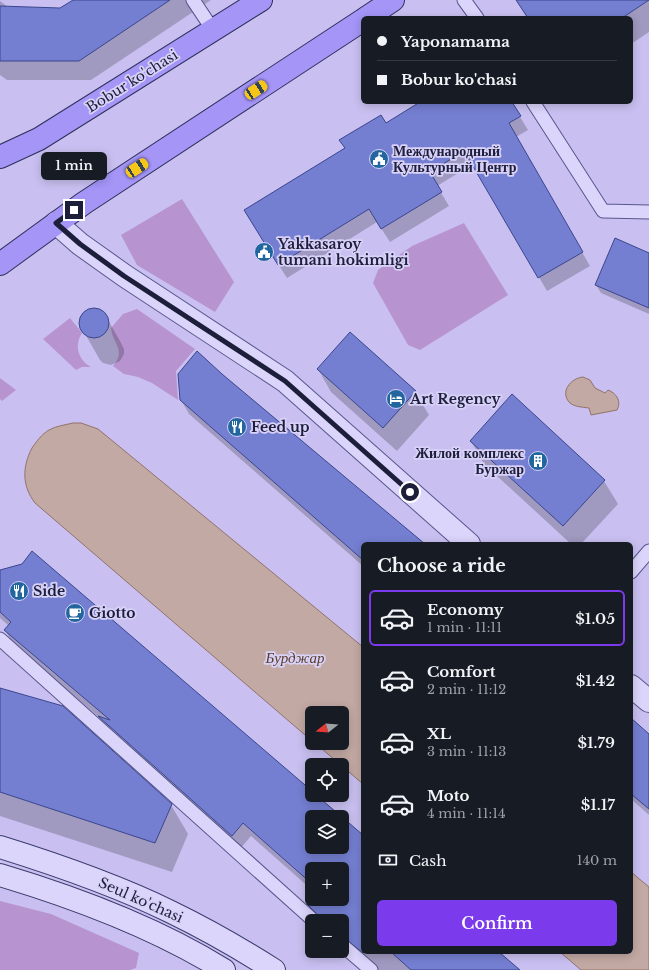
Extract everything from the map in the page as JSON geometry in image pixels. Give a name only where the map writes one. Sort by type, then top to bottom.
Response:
[{"type":"main road","name":"Bobur ko'chasi","points":[[0,157],[39,139],[261,0]]},
{"type":"main road","points":[[369,16],[393,0]]},
{"type":"main road","points":[[0,264],[90,198],[361,21]]},
{"type":"street","points":[[56,223],[80,244],[124,276],[285,381],[467,542]]},
{"type":"street","points":[[633,688],[649,701]]},
{"type":"street","name":"Seul ko'chasi","points":[[0,847],[77,872],[147,901],[227,941],[274,970]]},
{"type":"street","name":"Seul ko'chasi","points":[[0,875],[84,902],[139,925],[224,970]]},
{"type":"lane","points":[[193,0],[213,30]]},
{"type":"lane","points":[[464,0],[476,16]]},
{"type":"lane","points":[[534,104],[603,211],[649,212]]},
{"type":"lane","points":[[633,570],[649,551]]},
{"type":"lane","points":[[0,639],[306,914]]},
{"type":"lane","points":[[349,951],[371,970]]},
{"type":"shaded area","points":[[182,199],[234,282],[215,312],[137,265],[121,235]]},
{"type":"shaded area","points":[[464,223],[508,295],[420,350],[408,345],[373,283],[378,270],[412,246]]},
{"type":"shaded area","points":[[137,309],[195,349],[176,371],[178,400],[152,383],[138,377],[124,374],[113,366],[119,355],[119,351],[111,328],[123,314]]},
{"type":"shaded area","points":[[70,318],[82,333],[78,342],[80,356],[91,367],[82,367],[76,370],[43,339]]},
{"type":"shaded area","points":[[0,378],[16,390],[2,401],[0,399]]},
{"type":"shaded area","points":[[0,901],[51,914],[139,953],[136,968],[130,970],[0,970]]},
{"type":"water","points":[[583,377],[590,380],[595,388],[605,393],[608,390],[613,393],[619,404],[617,410],[591,415],[589,408],[576,406],[570,403],[566,394],[568,386],[574,380]]},
{"type":"water","name":"Бурджар","points":[[73,423],[81,423],[98,429],[361,645],[361,782],[349,772],[349,758],[333,758],[323,750],[349,750],[349,706],[305,706],[305,735],[35,503],[26,483],[26,462],[37,441],[49,430]]},
{"type":"water","points":[[633,874],[649,887],[649,970],[581,970],[562,954],[633,954]]},
{"type":"building","points":[[73,0],[170,0],[79,61],[0,61],[0,6],[60,8]]},
{"type":"building","points":[[516,0],[649,0],[625,16],[527,16]]},
{"type":"building","points":[[417,104],[513,104],[521,116],[509,123],[583,252],[538,278],[464,151],[430,172],[442,192],[381,229],[369,209],[278,265],[244,210],[345,148],[339,140],[381,115],[386,123]]},
{"type":"building","points":[[615,238],[649,253],[649,308],[595,285]]},
{"type":"building","points":[[94,308],[105,312],[109,323],[105,334],[94,338],[83,334],[79,323],[83,312]]},
{"type":"building","points":[[350,332],[416,391],[383,428],[317,369]]},
{"type":"building","points":[[197,351],[222,374],[423,542],[361,542],[361,558],[180,400],[178,374]]},
{"type":"building","name":"Жилой комплекс Буржар","points":[[512,394],[605,480],[563,526],[470,441]]},
{"type":"building","points":[[32,551],[305,785],[305,802],[324,802],[334,810],[305,810],[305,854],[349,854],[349,823],[361,833],[361,951],[349,942],[349,914],[317,914],[309,906],[349,906],[349,862],[305,862],[305,878],[243,823],[232,836],[98,716],[110,720],[4,630],[11,622],[0,612],[0,570],[22,564]]},
{"type":"building","points":[[0,688],[63,706],[172,804],[155,843],[0,792]]},
{"type":"building","points":[[633,720],[649,734],[649,809],[633,796]]},
{"type":"building","points":[[393,954],[501,954],[520,970],[411,970]]},
{"type":"place","name":"Международный Культурный Центр","points":[[379,159]]},
{"type":"place","name":"Yakkasaroy tumani hokimligi","points":[[264,252]]},
{"type":"place","name":"Art Regency","points":[[396,399]]},
{"type":"place","name":"Feed up","points":[[237,427]]},
{"type":"place","name":"Жилой комплекс Буржар","points":[[538,461]]},
{"type":"place","name":"Side","points":[[19,591]]},
{"type":"place","name":"Giotto","points":[[75,613]]},
{"type":"route","points":[[74,210],[56,223],[80,244],[124,276],[285,381],[410,492]]}]
